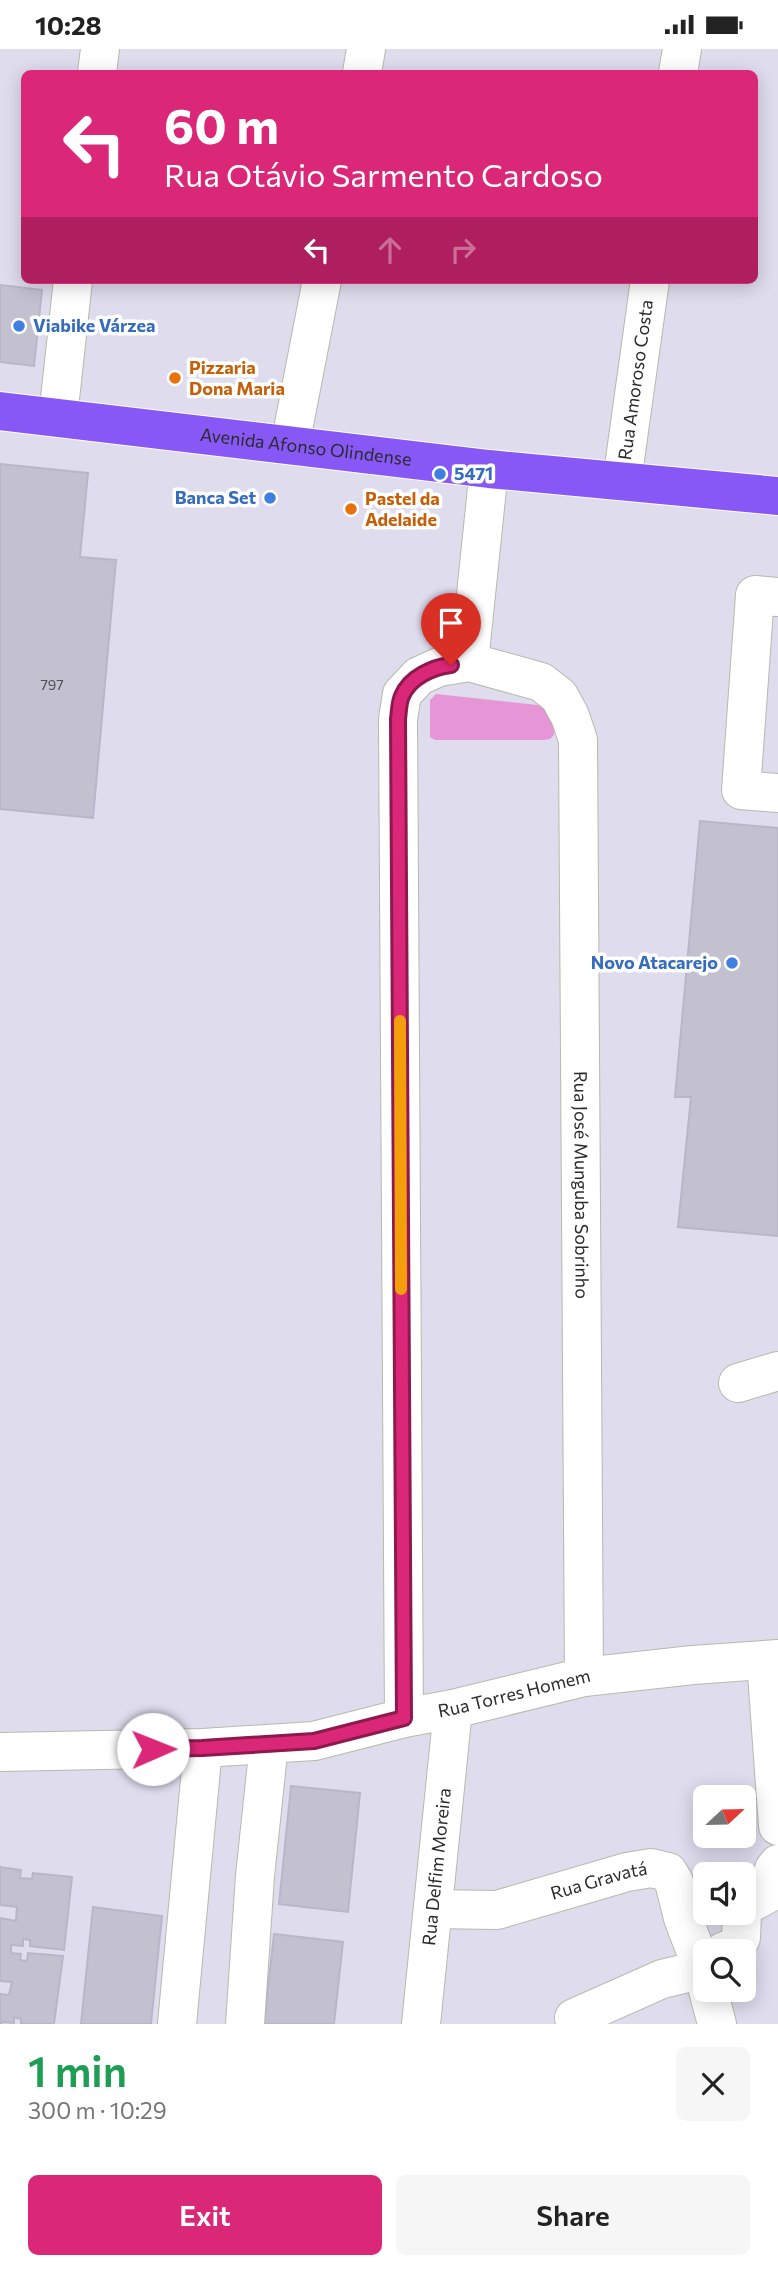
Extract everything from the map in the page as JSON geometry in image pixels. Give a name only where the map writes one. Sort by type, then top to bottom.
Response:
[{"type":"main road","name":"Avenida Afonso Olindense","points":[[0,411],[489,469],[778,496]]},
{"type":"street","points":[[97,70],[100,49]]},
{"type":"street","points":[[362,70],[366,49]]},
{"type":"street","points":[[678,70],[682,49]]},
{"type":"street","points":[[58,417],[73,284]]},
{"type":"street","points":[[290,445],[321,284]]},
{"type":"street","name":"Rua Amoroso Costa","points":[[622,481],[649,284]]},
{"type":"street","points":[[404,1718],[398,719],[402,695],[419,676],[439,667],[469,662],[489,469]]},
{"type":"street","points":[[778,597],[755,595],[741,790],[778,793]]},
{"type":"street","name":"Rua José Munguba Sobrinho","points":[[469,662],[541,682],[559,697],[570,716],[578,740],[584,1677]]},
{"type":"street","points":[[738,1383],[778,1371]]},
{"type":"street","points":[[772,1659],[772,1726],[778,1826]]},
{"type":"street","name":"Rua Torres Homem","points":[[0,1752],[202,1748],[314,1741],[584,1677],[772,1659]]},
{"type":"street","name":"Rua Delfim Moreira","points":[[421,2024],[453,1709]]},
{"type":"street","points":[[245,2024],[255,1876],[270,1744]]},
{"type":"street","points":[[177,2024],[202,1748]]},
{"type":"street","points":[[756,1902],[769,1893],[774,1869],[778,1864]]},
{"type":"street","name":"Rua Gravatá","points":[[433,1909],[497,1910],[651,1868],[667,1872],[674,1882],[683,1918],[694,1939]]},
{"type":"street","points":[[574,2018],[662,1979],[693,1971]]},
{"type":"street","name":"Rua Gravatá","points":[[714,2002],[717,2024]]},
{"type":"shaded area","points":[[436,694],[546,706],[554,715],[554,735],[544,740],[435,740],[430,737],[430,700]]},
{"type":"building","name":"Viabike Várzea","points":[[0,285],[42,290],[34,366],[0,362]]},
{"type":"building","points":[[0,464],[88,473],[80,557],[116,560],[93,818],[0,809]]},
{"type":"building","name":"Novo Atacarejo","points":[[700,821],[778,828],[778,1236],[678,1227],[691,1097],[675,1097]]},
{"type":"building","points":[[291,1786],[360,1793],[348,1912],[279,1904]]},
{"type":"building","points":[[0,1867],[21,1870],[20,1878],[32,1879],[33,1873],[72,1877],[64,1950],[30,1946],[30,1940],[23,1939],[23,1946],[11,1945],[11,1953],[21,1954],[20,1960],[27,1961],[28,1953],[63,1956],[54,2024],[21,2024],[21,2019],[14,2017],[14,2023],[0,2024],[0,1994],[9,1995],[12,1982],[0,1981],[0,1918],[16,1921],[17,1907],[0,1905]]},
{"type":"building","points":[[93,1907],[162,1916],[151,2024],[81,2024]]},
{"type":"building","points":[[274,1934],[343,1942],[334,2024],[264,2024]]},
{"type":"slow traffic","points":[[400,1021],[401,1289]]},
{"type":"place","name":"Viabike Várzea","points":[[19,326]]},
{"type":"place","name":"Pizzaria Dona Maria","points":[[175,378]]},
{"type":"place","name":"5471","points":[[440,474]]},
{"type":"place","name":"Banca Set","points":[[270,498]]},
{"type":"place","name":"Pastel da Adelaide","points":[[351,509]]},
{"type":"place","name":"Novo Atacarejo","points":[[732,963]]},
{"type":"route","points":[[153,1749],[314,1741],[404,1718],[398,719],[402,695],[419,676],[451,665]]}]
